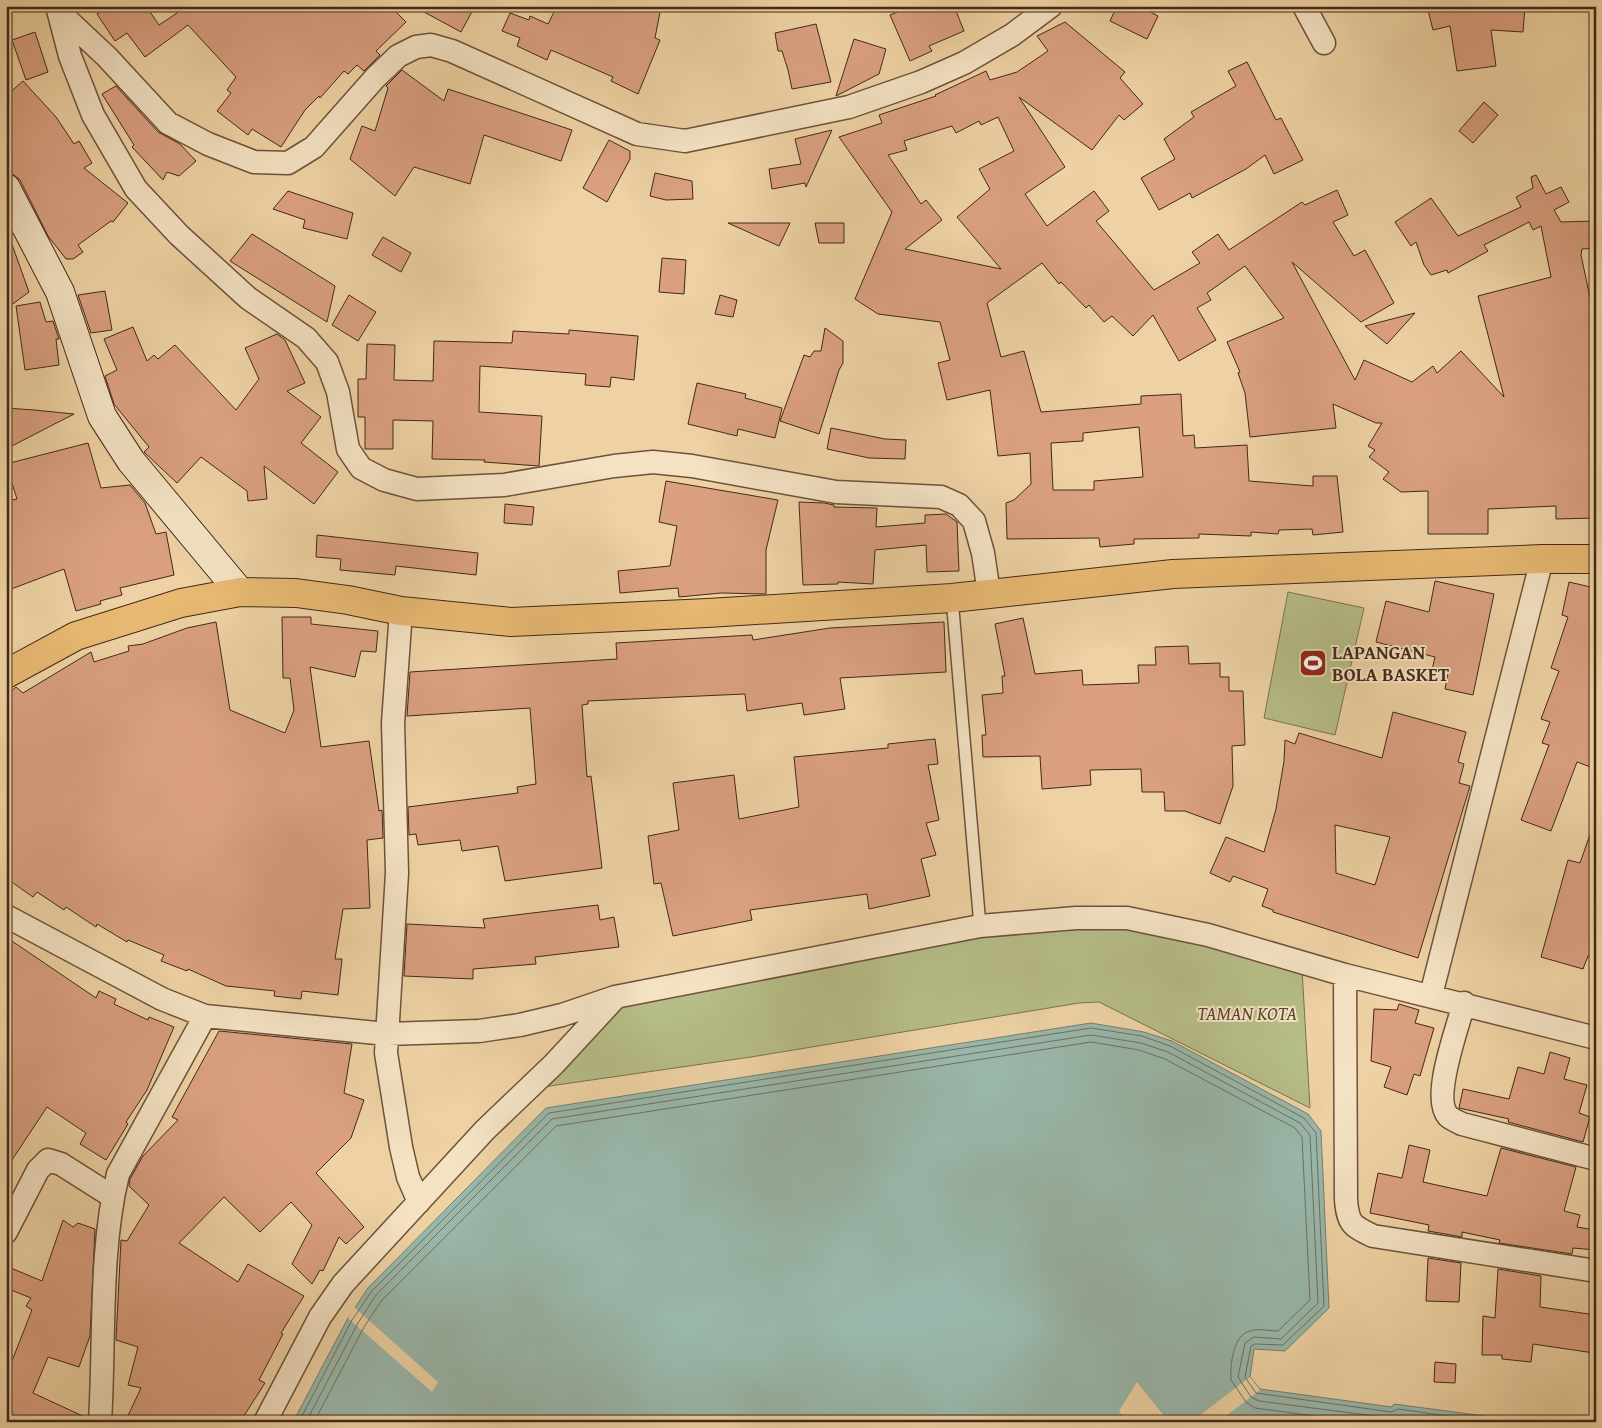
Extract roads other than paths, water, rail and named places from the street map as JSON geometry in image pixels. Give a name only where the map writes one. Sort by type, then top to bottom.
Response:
[{"type":"highway","points":[[6,674],[76,636],[181,603],[240,592],[304,594],[348,600],[400,612],[511,622],[708,613],[952,598],[1173,574],[1542,559],[1596,560]]},
{"type":"street","points":[[58,9],[107,57],[168,123],[208,144],[254,162],[288,163],[314,147],[375,78],[398,56],[416,47],[431,45],[452,51],[637,134],[685,141],[849,106],[921,82],[964,63],[1012,35],[1051,6]]},
{"type":"street","points":[[1304,6],[1324,43]]},
{"type":"street","points":[[58,9],[70,56],[93,115],[136,189],[179,236],[248,298],[306,338],[327,362],[338,392],[348,449],[361,468],[384,480],[417,490],[504,485],[614,466],[653,462],[692,466],[836,492],[941,497],[959,505],[974,522],[983,553],[989,593]]},
{"type":"street","points":[[6,188],[60,292],[102,416],[132,461],[240,592]]},
{"type":"street","points":[[1431,995],[1542,559]]},
{"type":"street","points":[[400,612],[393,723],[398,873],[386,1053],[389,1082],[401,1148],[408,1177],[419,1202]]},
{"type":"street","points":[[6,916],[162,999],[205,1016],[387,1034],[479,1030],[520,1025],[562,1015],[615,997],[980,926],[1076,918],[1127,918],[1208,935],[1345,975],[1431,995],[1596,1038]]},
{"type":"street","points":[[1345,975],[1346,1200],[1347,1216],[1354,1227],[1373,1236],[1596,1271]]},
{"type":"street","points":[[265,1422],[320,1317],[343,1284],[485,1130],[554,1064],[615,997]]},
{"type":"street","points":[[1464,1004],[1442,1087],[1443,1103],[1448,1116],[1462,1124],[1596,1159]]},
{"type":"street","points":[[100,1422],[103,1314],[113,1197],[118,1174],[205,1016]]},
{"type":"street","points":[[6,1232],[38,1170],[48,1160],[61,1164],[113,1197]]},
{"type":"lane","points":[[952,598],[980,926]]},
{"type":"water","points":[[1091,1023],[1144,1032],[1172,1041],[1308,1114],[1321,1131],[1329,1308],[1285,1351],[1254,1349],[1250,1377],[1260,1389],[1392,1407],[1394,1404],[1529,1422],[293,1422],[348,1318],[368,1288],[546,1108]]},
{"type":"place","name":"LAPANGAN BOLA BASKET","points":[[1313,663]]},
{"type":"park label","name":"TAMAN KOTA","points":[[1247,1013]]}]
